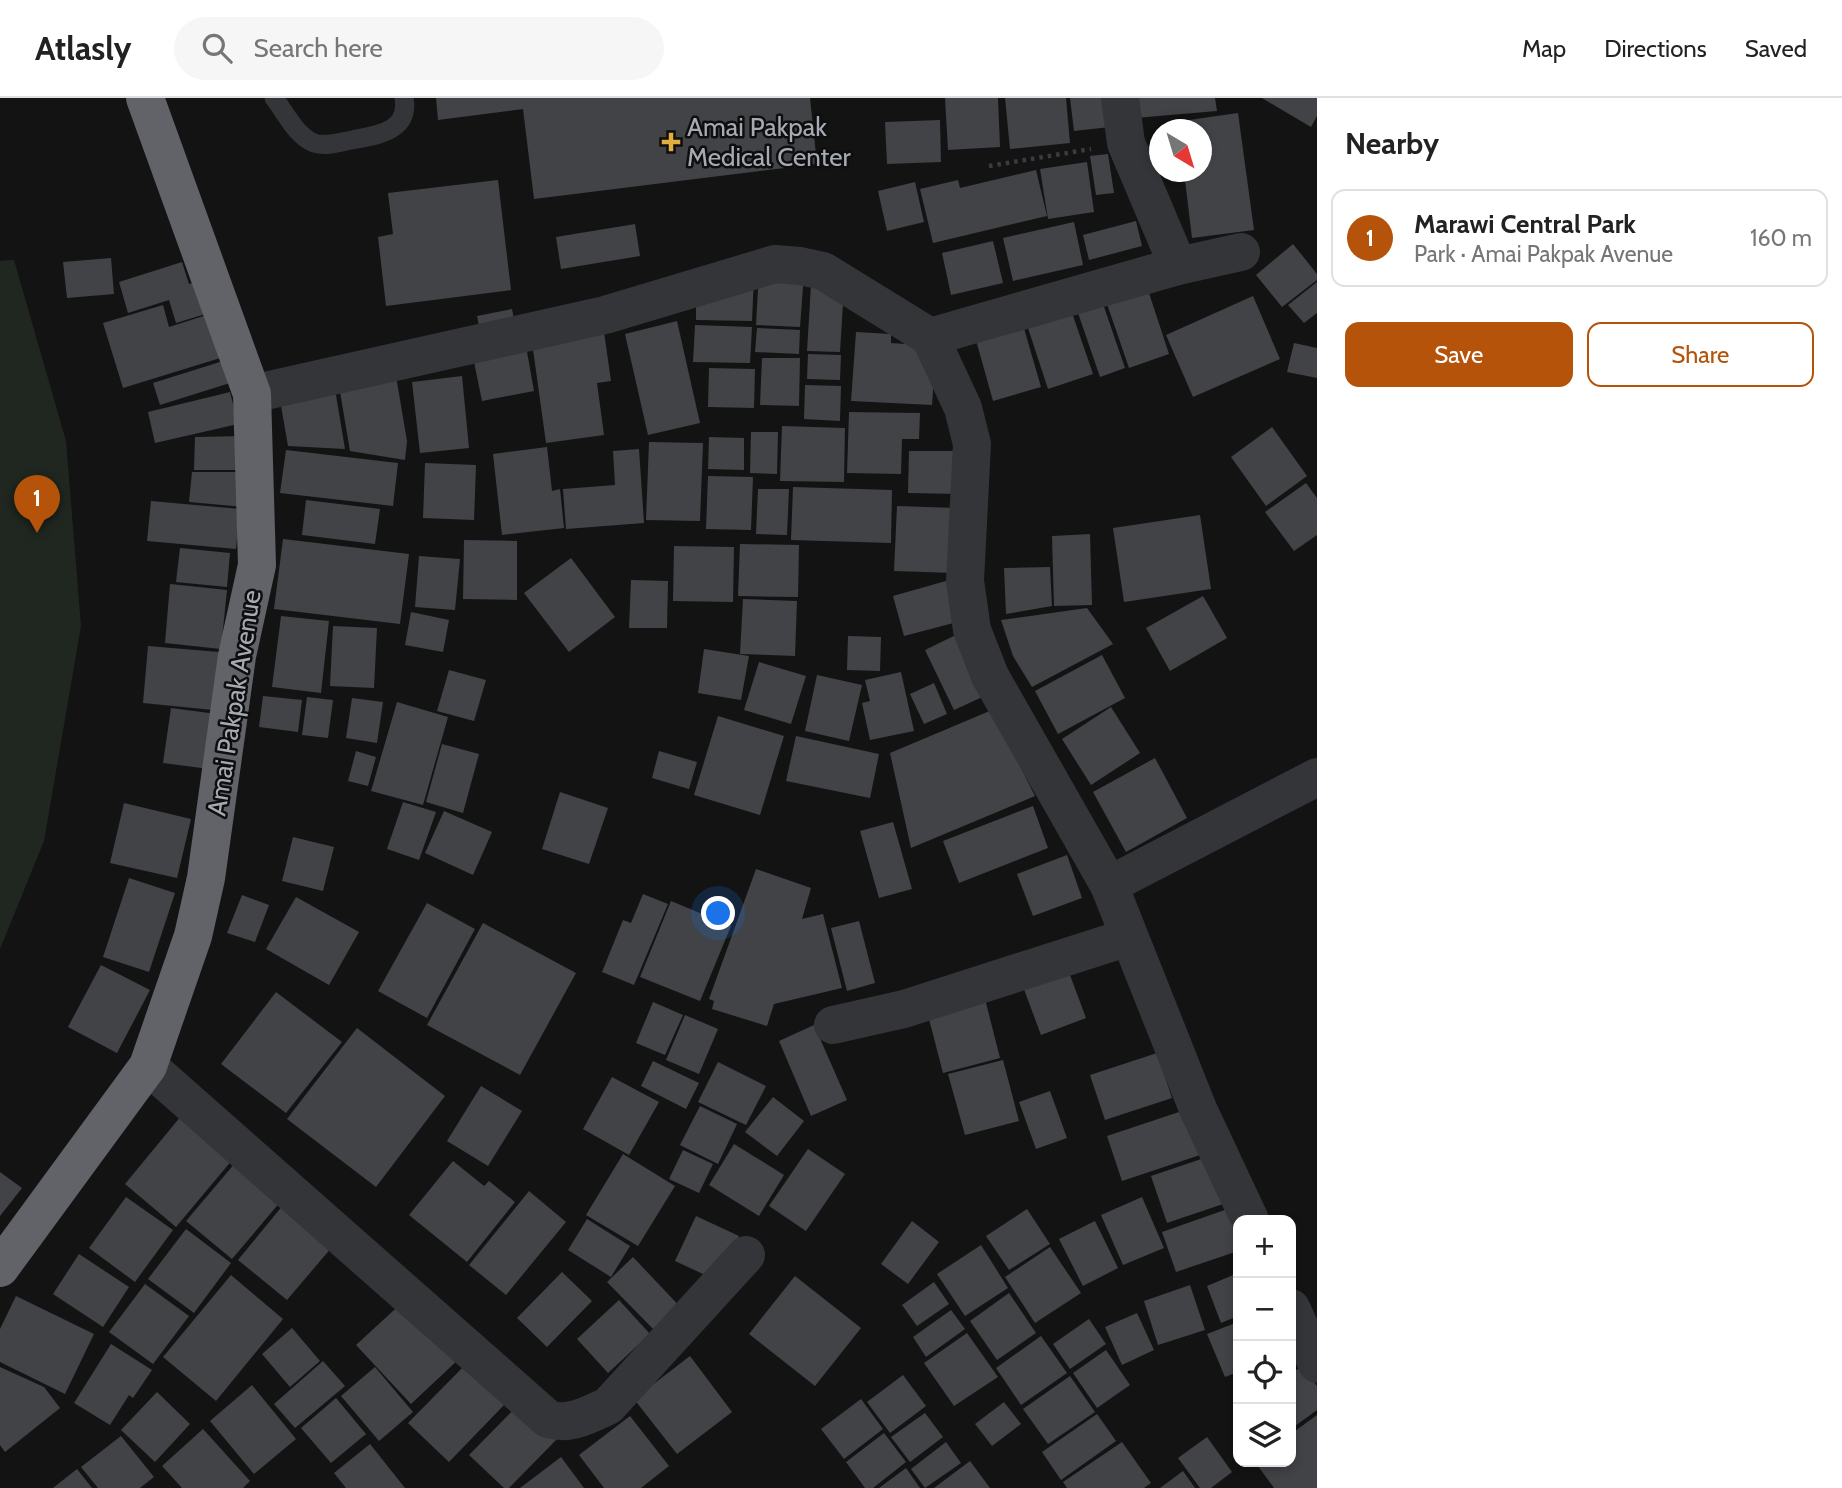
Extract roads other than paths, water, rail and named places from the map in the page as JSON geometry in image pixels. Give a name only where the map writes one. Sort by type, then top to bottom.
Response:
[{"type":"highway","name":"Amai Pakpak Avenue","points":[[0,1268],[148,1066],[193,936],[206,878],[237,656],[257,565],[252,394],[145,98]]},
{"type":"street","points":[[1120,98],[1126,143],[1178,266]]},
{"type":"street","points":[[930,337],[1178,266],[1241,252]]},
{"type":"street","points":[[252,394],[605,315],[775,264],[823,271],[930,337],[963,408],[972,444],[965,581],[972,630],[990,676],[1110,885],[1198,1109],[1248,1215]]},
{"type":"street","points":[[1110,885],[1317,777]]},
{"type":"street","points":[[833,1025],[904,1009],[1129,937]]},
{"type":"street","points":[[148,1066],[548,1419],[562,1424],[608,1406],[746,1255]]},
{"type":"street","points":[[1296,1319],[1317,1364]]},
{"type":"lane","points":[[274,98],[305,138],[325,145],[387,133],[400,119],[405,107],[404,98]]},
{"type":"place","name":"Amai Pakpak Medical Center","points":[[671,142]]},
{"type":"place","name":"Marawi Central Park","points":[[37,533]]}]
